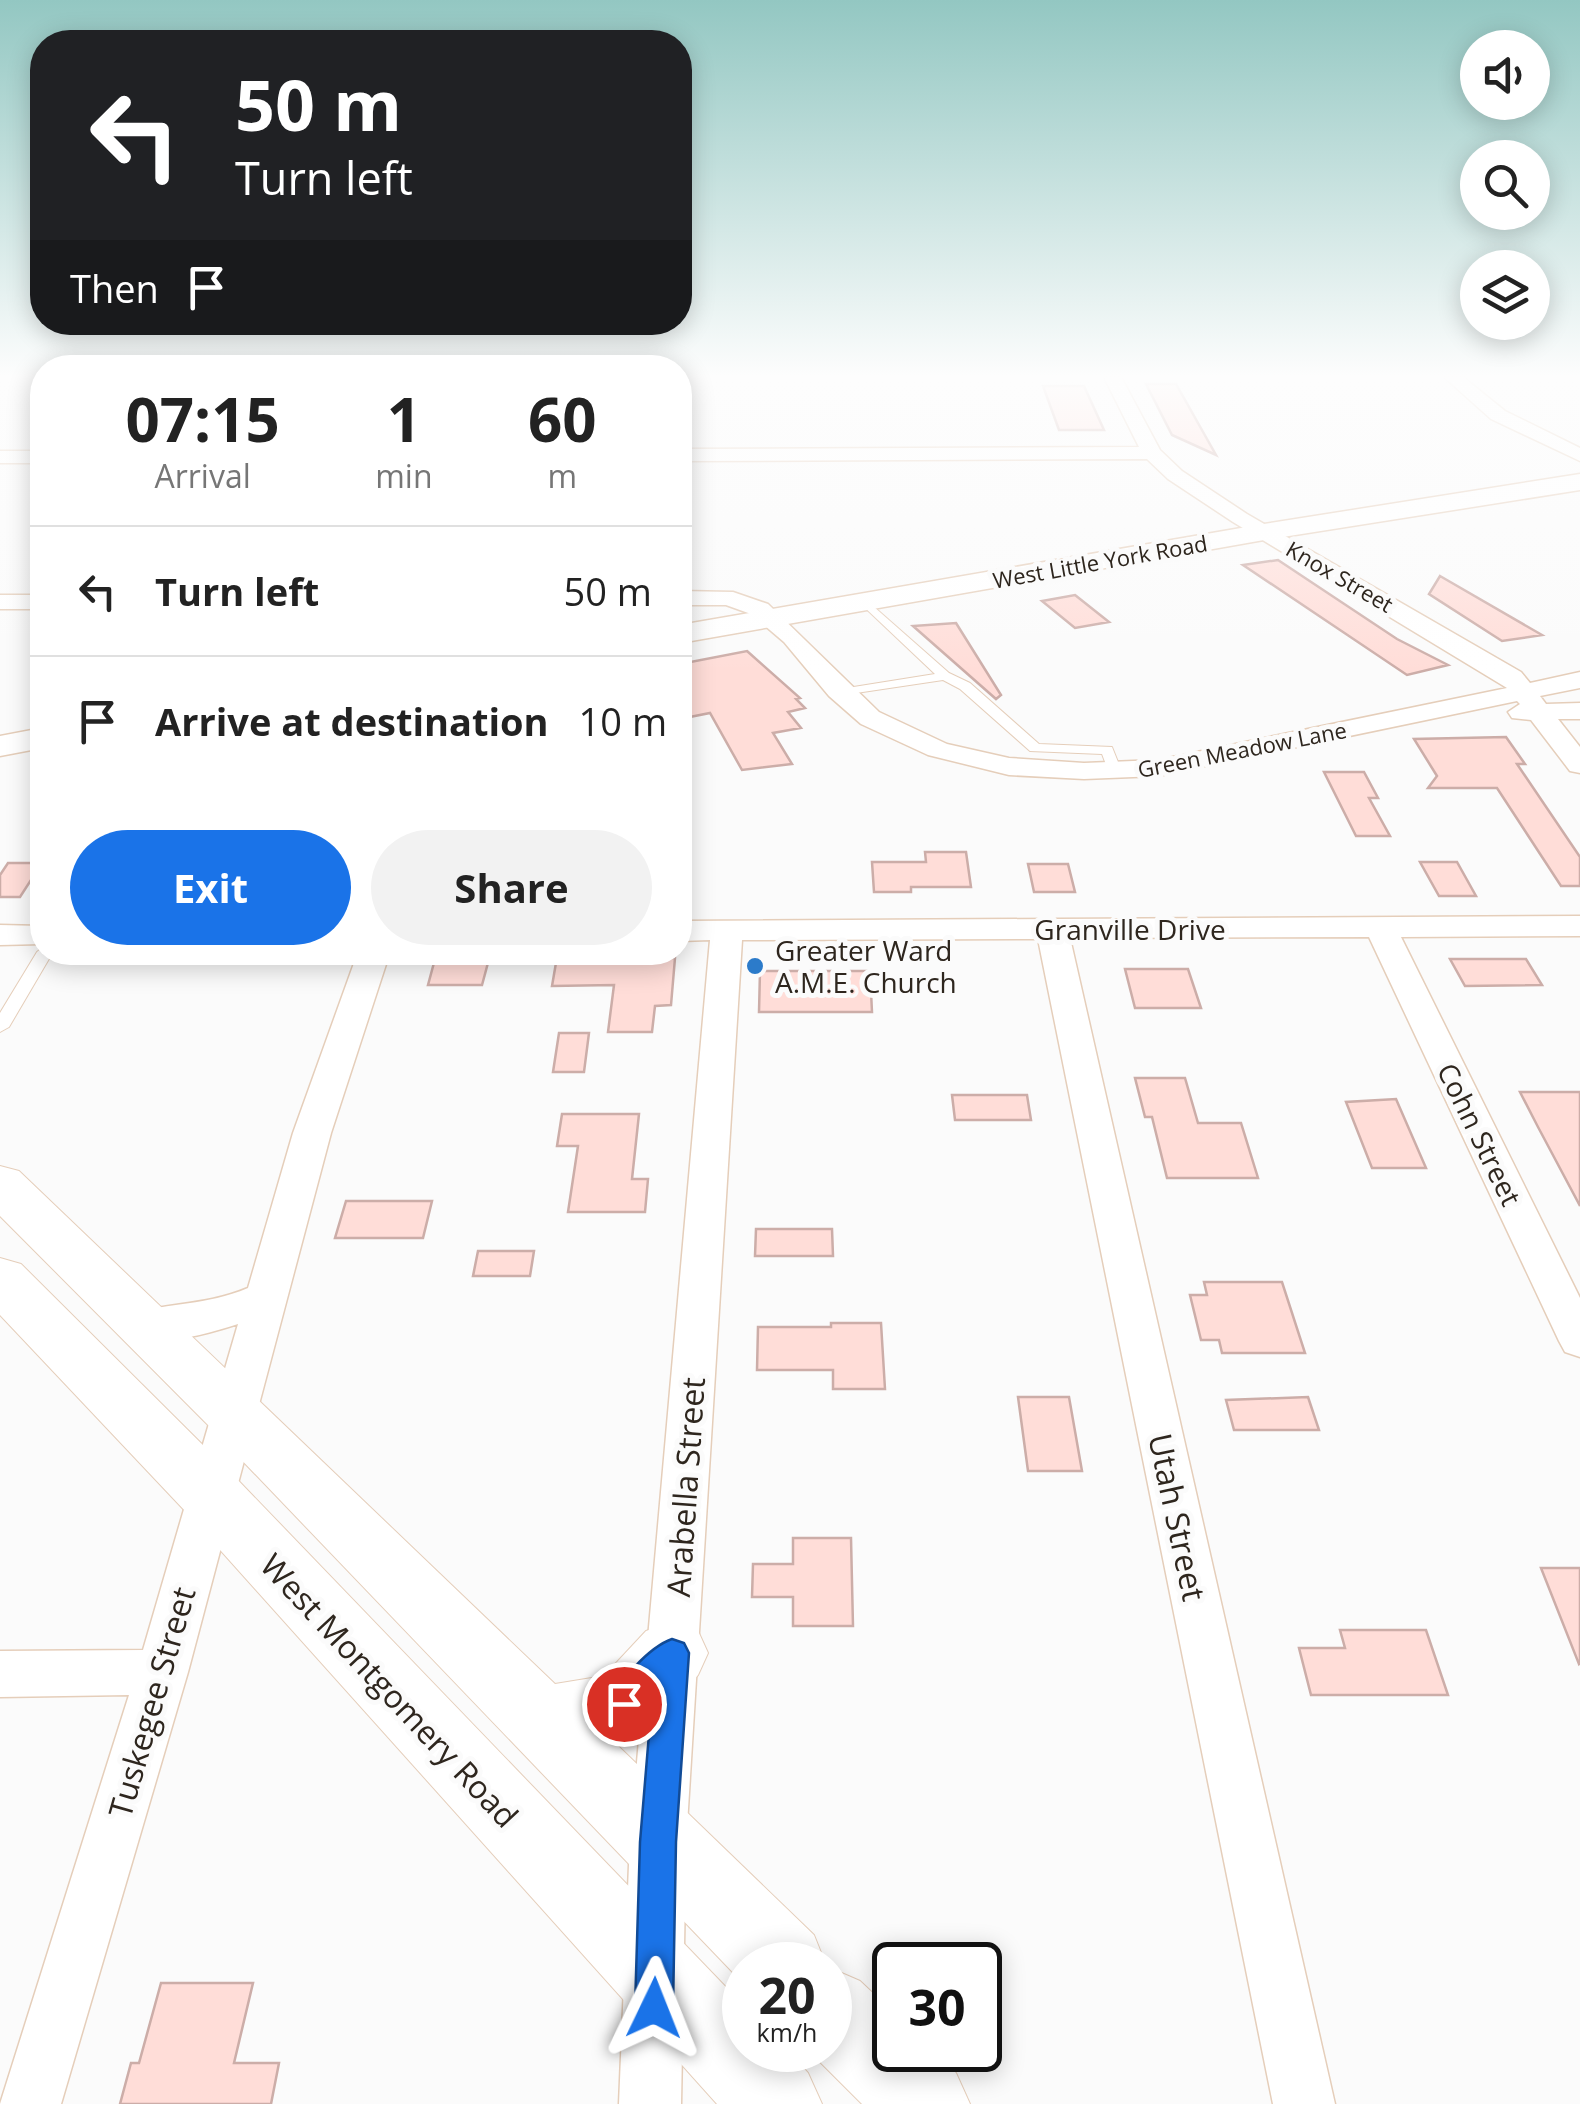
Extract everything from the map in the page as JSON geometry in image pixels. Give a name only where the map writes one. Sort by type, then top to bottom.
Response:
[{"type":"main road","points":[[0,1184],[232,1411],[760,1942]]},
{"type":"main road","name":"West Montgomery Road","points":[[0,1279],[210,1494],[777,2104]]},
{"type":"main road","points":[[539,1721],[624,1704],[672,1653]]},
{"type":"main road","points":[[852,2032],[925,2104]]},
{"type":"street","name":"Knox Street","points":[[1177,475],[1264,532],[1512,677],[1580,766]]},
{"type":"street","name":"West Little York Road","points":[[692,632],[1264,532],[1580,482]]},
{"type":"street","points":[[692,599],[740,601],[772,619]]},
{"type":"street","points":[[0,602],[30,602]]},
{"type":"street","name":"Green Meadow Lane","points":[[772,619],[865,716],[929,748],[1028,769],[1115,772],[1158,768],[1417,714],[1531,702],[1580,680]]},
{"type":"street","points":[[1531,702],[1580,711]]},
{"type":"street","points":[[0,746],[30,740]]},
{"type":"street","name":"Granville Drive","points":[[692,930],[1580,926]]},
{"type":"street","name":"Cohn Street","points":[[1380,928],[1580,1341]]},
{"type":"street","name":"Arabella Street","points":[[650,2104],[658,1842],[727,930]]},
{"type":"street","name":"Utah Street","points":[[1052,930],[1304,2104]]},
{"type":"street","points":[[0,934],[30,934]]},
{"type":"street","name":"Tuskegee Street","points":[[30,2104],[162,1672],[312,1133],[370,965]]},
{"type":"street","points":[[145,1325],[179,1325],[228,1314],[264,1298]]},
{"type":"street","points":[[0,1674],[162,1672]]},
{"type":"lane","points":[[865,602],[945,676],[965,686],[1035,748],[1107,750],[1115,772]]},
{"type":"lane","points":[[841,694],[945,676]]},
{"type":"lane","points":[[0,1027],[38,965]]},
{"type":"building","points":[[1278,560],[1397,639],[1448,665],[1407,675],[1243,565]]},
{"type":"building","points":[[1440,576],[1542,635],[1502,641],[1429,594]]},
{"type":"building","points":[[1075,595],[1109,622],[1075,628],[1042,601]]},
{"type":"building","points":[[956,623],[1001,695],[996,699],[913,626]]},
{"type":"building","points":[[747,651],[800,698],[796,699],[805,708],[788,712],[801,728],[773,733],[792,764],[742,770],[710,713],[692,717],[692,662]]},
{"type":"building","points":[[1506,737],[1525,764],[1517,764],[1580,857],[1580,886],[1561,886],[1497,788],[1428,788],[1437,776],[1414,739]]},
{"type":"building","points":[[1324,772],[1364,772],[1378,798],[1369,798],[1390,836],[1356,836]]},
{"type":"building","points":[[925,852],[966,852],[971,887],[911,887],[911,892],[874,892],[872,862],[926,862]]},
{"type":"building","points":[[1420,862],[1457,862],[1476,896],[1439,896]]},
{"type":"building","points":[[8,863],[30,863],[30,882],[20,897],[0,897],[0,875]]},
{"type":"building","points":[[1028,864],[1068,864],[1075,892],[1034,892]]},
{"type":"building","points":[[1450,959],[1526,959],[1542,985],[1465,986]]},
{"type":"building","points":[[433,965],[487,965],[482,985],[428,985]]},
{"type":"building","points":[[556,965],[674,965],[671,1005],[655,1006],[652,1032],[608,1032],[614,985],[552,986]]},
{"type":"building","points":[[1125,969],[1188,969],[1201,1008],[1135,1008]]},
{"type":"building","points":[[760,971],[870,971],[872,1012],[759,1012]]},
{"type":"building","points":[[559,1033],[589,1033],[584,1072],[553,1072]]},
{"type":"building","points":[[1135,1078],[1185,1078],[1198,1123],[1241,1123],[1258,1178],[1167,1178],[1152,1117],[1145,1117]]},
{"type":"building","points":[[1520,1092],[1580,1092],[1580,1206],[1538,1127]]},
{"type":"building","points":[[952,1095],[1027,1095],[1031,1120],[955,1120]]},
{"type":"building","points":[[1396,1099],[1426,1168],[1372,1168],[1346,1102]]},
{"type":"building","points":[[562,1114],[639,1114],[632,1179],[648,1179],[645,1212],[568,1212],[578,1146],[557,1146]]},
{"type":"building","points":[[346,1201],[432,1201],[423,1238],[335,1238]]},
{"type":"building","points":[[756,1229],[832,1229],[833,1256],[755,1256]]},
{"type":"building","points":[[478,1251],[534,1251],[530,1276],[473,1276]]},
{"type":"building","points":[[1204,1282],[1282,1282],[1305,1353],[1222,1353],[1219,1340],[1201,1340],[1190,1295],[1207,1295]]},
{"type":"building","points":[[831,1323],[881,1323],[885,1389],[833,1389],[833,1370],[757,1370],[758,1327],[831,1327]]},
{"type":"building","points":[[1018,1397],[1069,1397],[1082,1471],[1028,1471]]},
{"type":"building","points":[[1308,1397],[1319,1430],[1234,1430],[1226,1400]]},
{"type":"building","points":[[793,1538],[851,1538],[853,1626],[793,1626],[793,1597],[752,1597],[753,1564],[793,1564]]},
{"type":"building","points":[[1541,1568],[1580,1568],[1579,1664]]},
{"type":"building","points":[[1340,1630],[1426,1630],[1448,1695],[1311,1695],[1299,1648],[1345,1648]]},
{"type":"building","points":[[161,1983],[253,1983],[234,2063],[279,2063],[271,2104],[120,2104],[131,2063],[139,2063]]},
{"type":"place","name":"Greater Ward A.M.E. Church","points":[[755,966]]},
{"type":"route","points":[[624,1704],[672,1653],[658,1842],[654,2008]]}]
